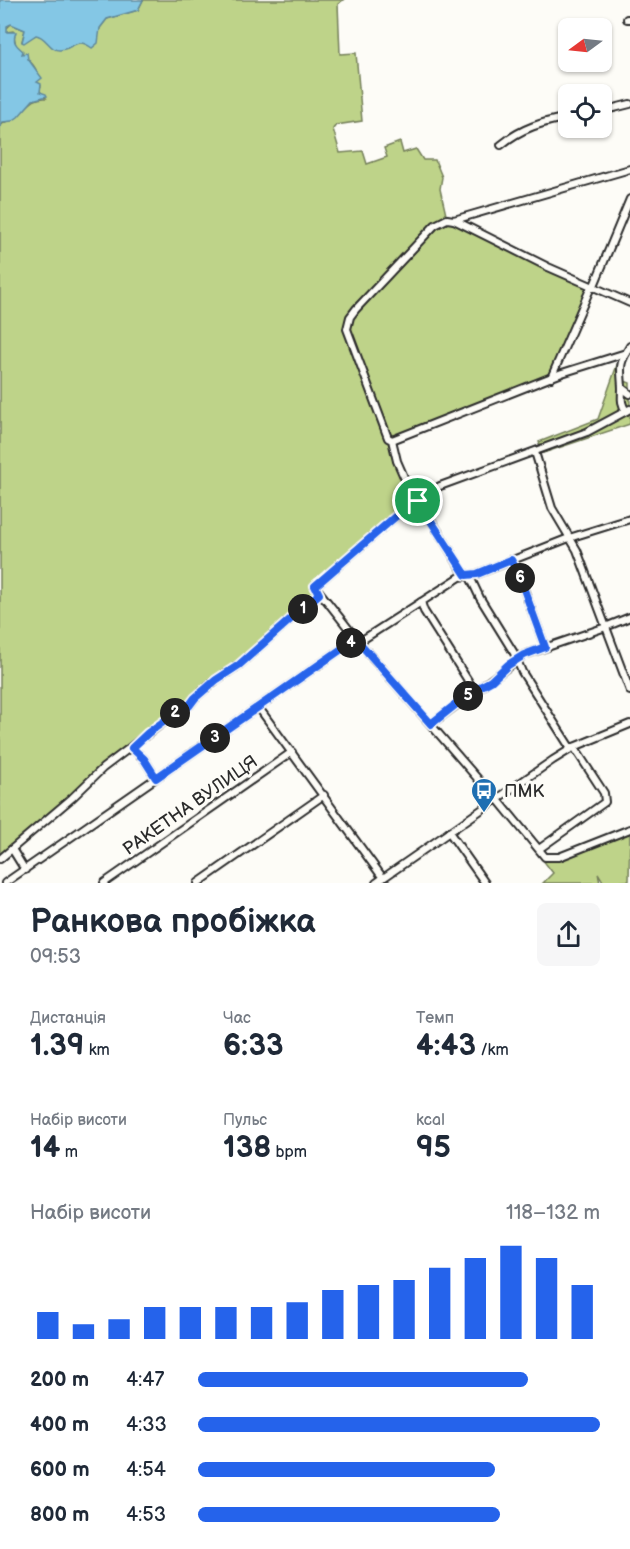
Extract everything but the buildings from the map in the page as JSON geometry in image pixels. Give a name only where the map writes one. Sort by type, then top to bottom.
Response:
[{"type":"street","points":[[612,108],[630,104]]},
{"type":"street","points":[[501,145],[516,133],[558,119]]},
{"type":"street","points":[[454,220],[630,169]]},
{"type":"street","points":[[550,378],[630,199]]},
{"type":"street","points":[[539,849],[605,802],[604,793],[522,672],[471,579],[466,575],[411,493],[347,329],[350,317],[356,309],[429,230],[447,219],[454,220],[630,303]]},
{"type":"street","points":[[630,346],[620,362],[619,376],[622,388],[621,402],[628,410],[587,432],[441,486],[403,510],[315,586],[357,640],[545,857],[560,857],[630,829]]},
{"type":"street","points":[[392,440],[550,378],[626,353]]},
{"type":"street","points":[[622,388],[630,394]]},
{"type":"street","points":[[535,452],[552,508],[577,550],[630,691]]},
{"type":"street","points":[[5,883],[357,640],[466,575],[477,574],[569,538],[630,519]]},
{"type":"street","points":[[511,560],[545,647]]},
{"type":"street","points":[[0,859],[72,798],[103,768],[181,709],[189,706],[195,698],[216,680],[239,665],[319,594]]},
{"type":"street","points":[[421,602],[424,611],[474,690]]},
{"type":"street","points":[[431,724],[524,655],[630,617]]},
{"type":"street","points":[[259,708],[383,878]]},
{"type":"street","points":[[376,883],[496,798],[572,748],[630,724]]},
{"type":"street","points":[[132,748],[144,759],[156,778]]},
{"type":"street","name":"РАКЕТНА ВУЛИЦЯ","points":[[104,883],[292,752]]},
{"type":"street","points":[[198,883],[324,795]]},
{"type":"street","points":[[449,832],[485,883]]},
{"type":"street","points":[[12,849],[25,870]]},
{"type":"green space","points":[[143,0],[343,0],[338,4],[340,54],[356,53],[362,121],[336,125],[333,129],[340,153],[363,151],[367,164],[387,157],[384,148],[400,142],[403,153],[416,149],[423,160],[435,160],[442,177],[440,189],[447,219],[587,287],[587,291],[552,372],[545,379],[388,440],[394,459],[413,498],[410,502],[312,586],[315,596],[238,665],[215,679],[0,857],[0,127],[17,116],[33,101],[46,98],[39,90],[41,86],[37,82],[36,69],[21,55],[21,50],[16,46],[13,31],[7,32],[6,29],[11,24],[25,30],[22,41],[36,35],[67,48],[72,44],[97,39],[100,28],[107,19],[138,10]]},
{"type":"green space","points":[[618,362],[622,364],[622,380],[630,383],[630,424],[543,453],[539,442],[598,419]]},
{"type":"green space","points":[[630,827],[629,881],[604,883],[598,873],[600,883],[543,883],[553,873],[542,859],[546,856],[552,857]]},
{"type":"water","points":[[0,0],[143,0],[138,10],[107,19],[100,28],[98,43],[92,48],[79,43],[57,50],[36,35],[24,43],[22,42],[25,30],[11,24],[7,26],[7,32],[16,32],[15,43],[23,51],[22,54],[27,53],[28,59],[42,78],[37,82],[41,84],[40,92],[47,96],[33,100],[18,117],[12,121],[3,122],[0,127]]},
{"type":"place","name":"ПМК","points":[[484,814]]},
{"type":"route","points":[[418,501],[466,575],[477,574],[511,560],[545,647],[524,655],[508,665],[491,681],[474,690],[431,724],[356,639],[156,778],[144,759],[132,748],[148,733],[184,707],[189,706],[216,680],[239,665],[285,626],[319,594],[315,586],[403,510],[418,501]]}]
